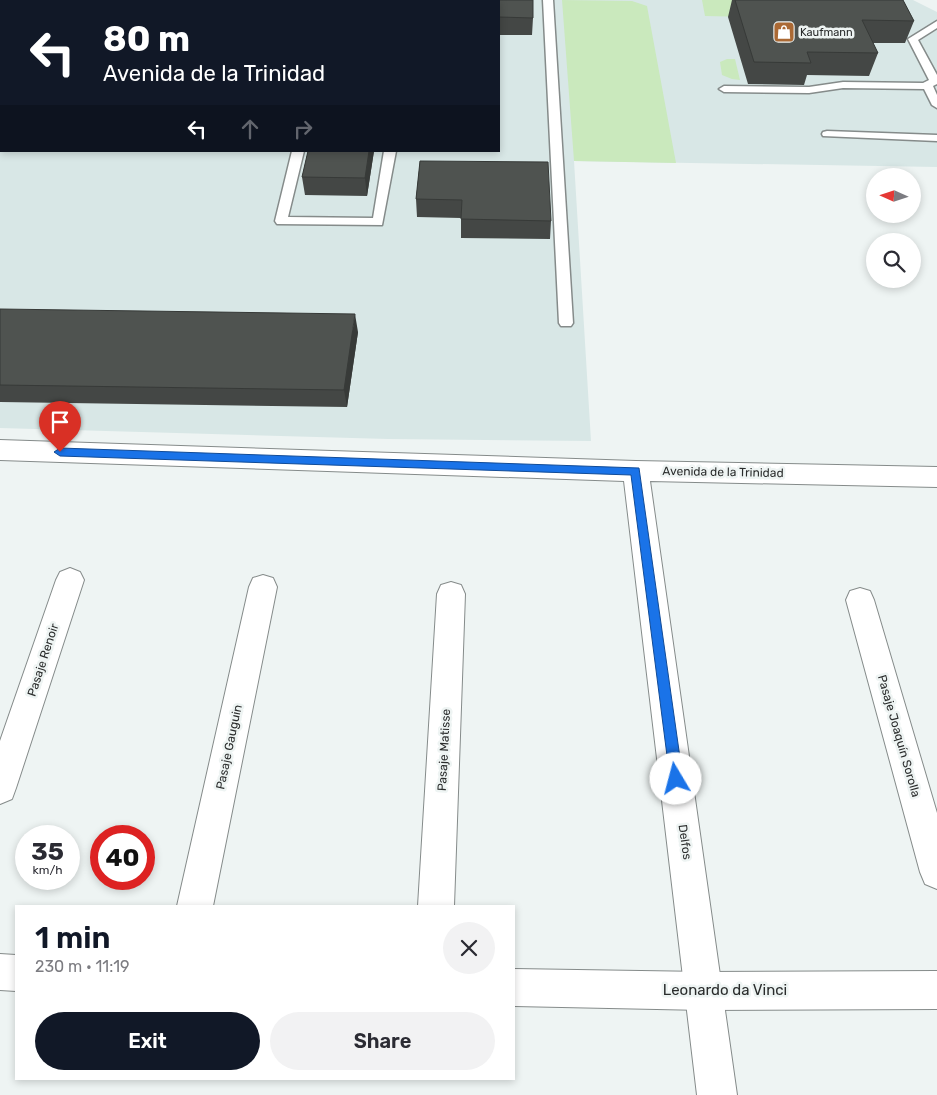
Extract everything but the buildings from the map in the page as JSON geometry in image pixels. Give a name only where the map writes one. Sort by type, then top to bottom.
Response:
[{"type":"street","name":"Avenida de la Trinidad","points":[[0,450],[636,471],[937,477]]},
{"type":"street","name":"Delfos","points":[[636,471],[717,1095]]},
{"type":"street","name":"Pasaje Renoir","points":[[0,788],[8,740],[70,580]]},
{"type":"street","name":"Pasaje Gauguin","points":[[195,905],[263,587]]},
{"type":"street","name":"Pasaje Matisse","points":[[436,905],[451,594]]},
{"type":"street","name":"Pasaje Joaquín Sorolla","points":[[860,600],[937,872]]},
{"type":"street","points":[[0,972],[15,973]]},
{"type":"street","name":"Leonardo da Vinci","points":[[515,987],[704,991],[937,990]]},
{"type":"lane","points":[[548,0],[566,323]]},
{"type":"lane","points":[[724,88],[809,90],[843,85],[927,85],[935,81],[913,39],[931,25]]},
{"type":"lane","points":[[927,85],[937,105]]},
{"type":"lane","points":[[827,134],[937,138]]},
{"type":"lane","points":[[298,152],[281,221],[378,222],[390,152]]},
{"type":"shaded area","points":[[500,0],[913,0],[937,12],[937,167],[574,161],[591,441],[388,439],[0,428],[0,152],[500,152]]},
{"type":"green space","points":[[562,0],[632,1],[647,6],[676,163],[574,161]]},
{"type":"green space","points":[[702,0],[746,0],[751,17],[705,16]]},
{"type":"green space","points":[[727,59],[735,59],[740,80],[722,75],[720,62]]},
{"type":"place","name":"Kaufmann","points":[[784,32]]},
{"type":"route","points":[[60,452],[636,471],[676,779]]}]
